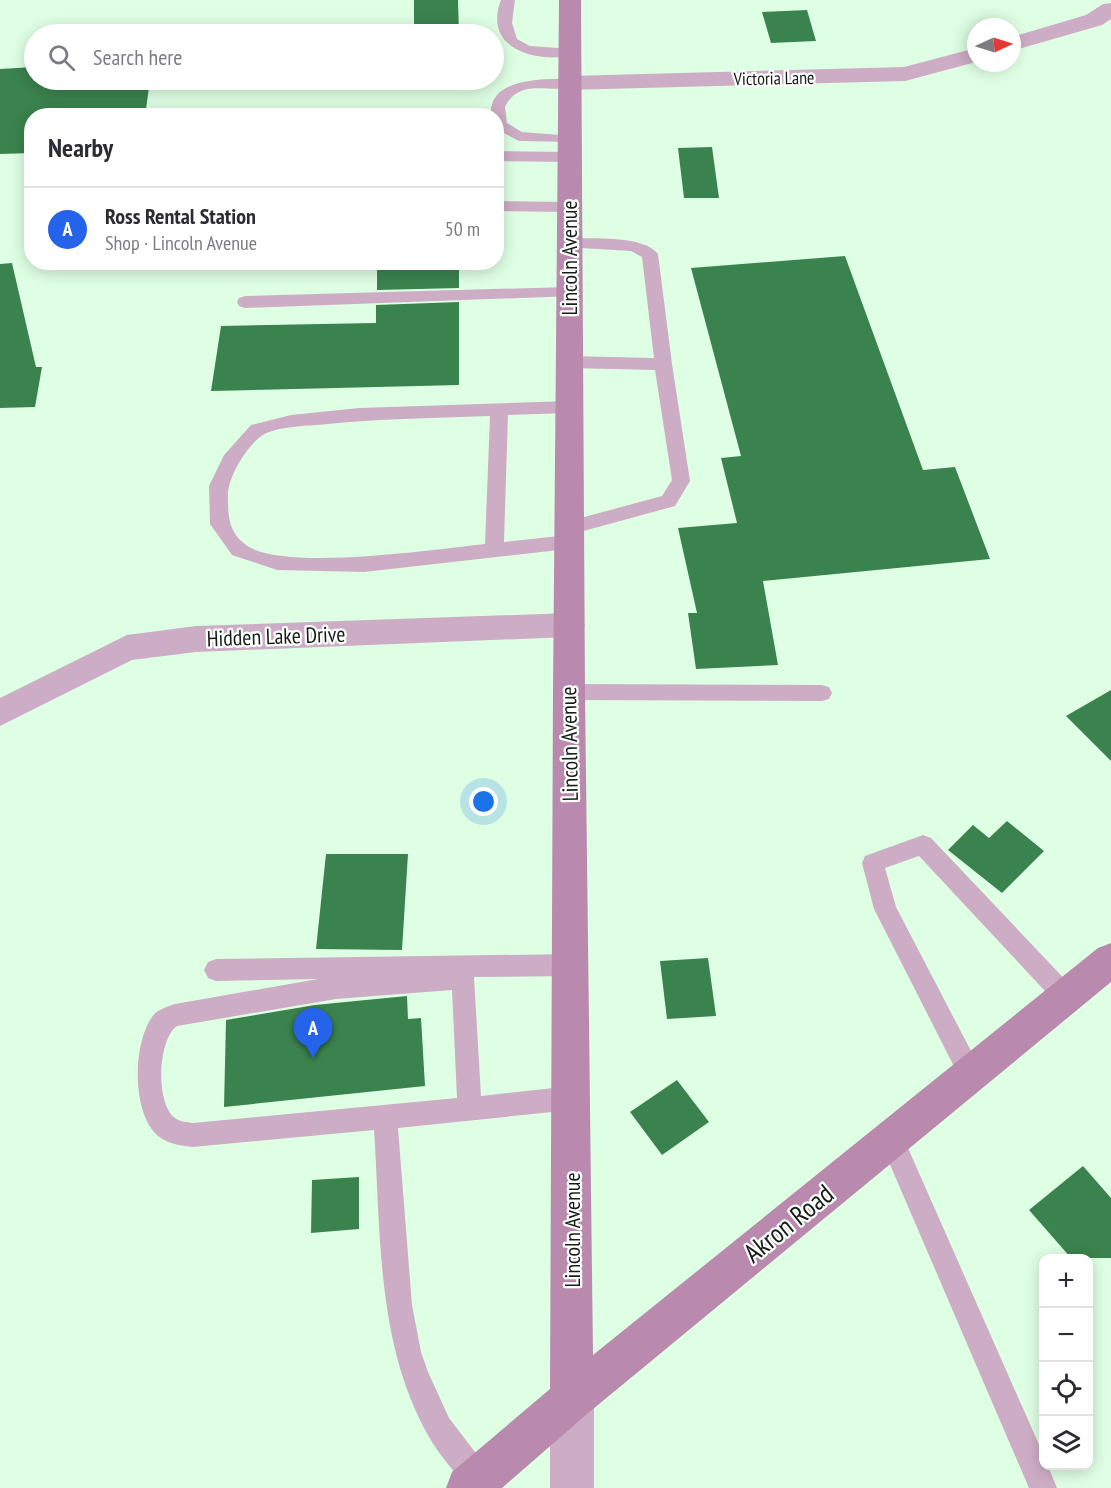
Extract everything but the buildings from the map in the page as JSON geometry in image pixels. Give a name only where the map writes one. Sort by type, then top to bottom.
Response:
[{"type":"street","name":"Lincoln Avenue","points":[[570,0],[568,692],[572,965],[572,1488]]},
{"type":"street","points":[[1021,41],[1094,20],[1111,9]]},
{"type":"street","name":"Victoria Lane","points":[[569,83],[905,74],[967,57]]},
{"type":"street","name":"Hidden Lake Drive","points":[[0,713],[127,648],[196,639],[569,624]]},
{"type":"street","name":"Akron Road","points":[[473,1484],[572,1399],[1111,960]]},
{"type":"lane","points":[[508,0],[504,6],[506,35],[513,45],[534,51],[569,52]]},
{"type":"lane","points":[[498,108],[505,93],[523,86],[569,83]]},
{"type":"lane","points":[[504,127],[519,135],[569,148]]},
{"type":"lane","points":[[504,155],[569,148]]},
{"type":"lane","points":[[504,206],[569,207]]},
{"type":"lane","points":[[569,243],[634,246],[650,254],[663,364],[681,482],[668,501],[568,535],[494,552],[364,565],[277,563],[239,550],[219,524],[218,486],[230,459],[257,430],[291,421],[359,414],[569,407]]},
{"type":"lane","points":[[245,302],[568,292]]},
{"type":"lane","points":[[568,362],[663,364]]},
{"type":"lane","points":[[494,552],[499,410]]},
{"type":"lane","points":[[568,692],[822,693]]},
{"type":"lane","points":[[971,1074],[885,909],[873,863],[923,845],[1066,997]]},
{"type":"lane","points":[[216,970],[463,973],[572,965]]},
{"type":"lane","points":[[463,973],[470,1108]]},
{"type":"lane","points":[[463,973],[416,981],[347,987],[242,1002],[167,1018],[155,1030],[152,1047],[151,1091],[158,1120],[173,1133],[221,1133],[572,1098]]},
{"type":"lane","points":[[385,1116],[397,1278],[404,1335],[414,1375],[431,1412],[473,1484]]},
{"type":"lane","points":[[891,1139],[1043,1488]]},
{"type":"place","name":"Ross Rental Station","points":[[313,1058]]}]
